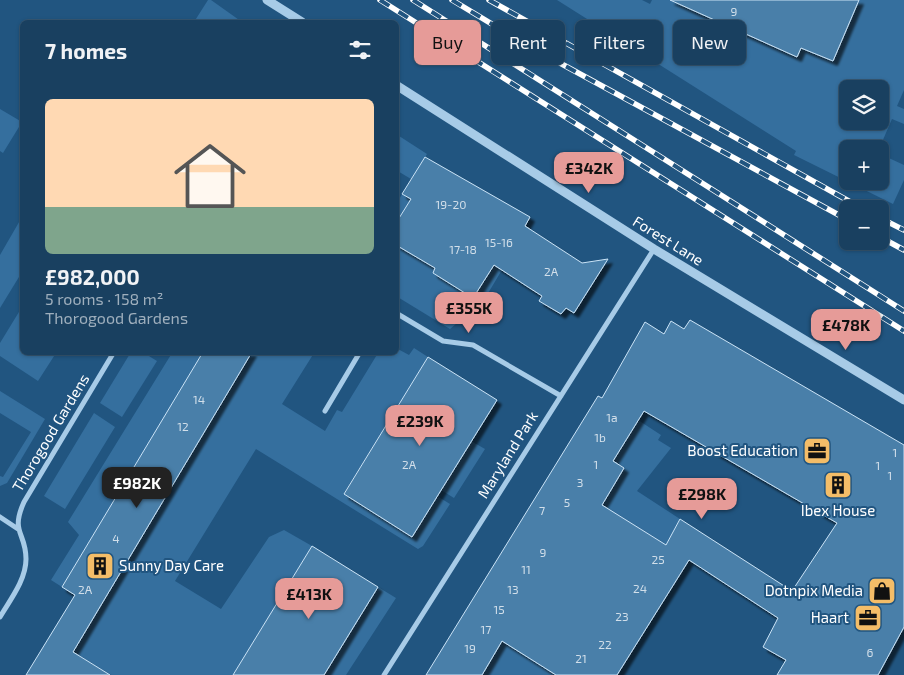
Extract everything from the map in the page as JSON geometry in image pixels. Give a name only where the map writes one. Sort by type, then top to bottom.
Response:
[{"type":"street","points":[[267,0],[299,20]]},
{"type":"street","name":"Forest Lane","points":[[399,87],[654,249],[904,400]]},
{"type":"street","name":"Maryland Park","points":[[384,675],[561,396],[579,371],[654,249]]},
{"type":"street","points":[[399,315],[443,341],[473,345],[561,396]]},
{"type":"street","name":"Thorogood Gardens","points":[[0,617],[21,581],[26,562],[25,547],[18,529],[18,517],[24,502],[112,355]]},
{"type":"street","points":[[325,410],[358,355]]},
{"type":"street","points":[[0,517],[18,529]]},
{"type":"shaded area","points":[[208,0],[211,0],[239,20],[195,20]]},
{"type":"shaded area","points":[[557,0],[642,0],[650,4],[652,0],[675,0],[674,2],[702,14],[708,0],[731,0],[722,20],[673,20],[673,65],[746,65],[746,34],[749,35],[814,20],[818,55],[833,61],[859,0],[904,0],[904,90],[897,106],[904,109],[904,124],[892,119],[889,126],[889,80],[839,80],[839,130],[887,130],[883,140],[839,140],[839,177],[794,155],[796,151],[660,65],[663,65],[663,20],[589,20]]},
{"type":"shaded area","points":[[0,109],[20,121],[20,125],[3,153],[0,151]]},
{"type":"shaded area","points":[[399,136],[427,154],[411,179],[399,172]]},
{"type":"shaded area","points":[[889,158],[904,165],[904,180],[893,204],[889,200],[885,200],[865,190],[889,190]]},
{"type":"shaded area","points":[[402,194],[411,199],[399,218],[399,200]]},
{"type":"shaded area","points":[[20,220],[20,275],[0,308],[0,255]]},
{"type":"shaded area","points":[[460,228],[433,273],[473,298],[502,253],[509,258],[484,300],[450,329],[399,298],[399,247],[426,262]]},
{"type":"shaded area","points":[[20,310],[20,355],[55,355],[38,381],[0,356],[0,343]]},
{"type":"shaded area","points":[[414,348],[428,357],[344,493],[412,536],[437,496],[450,504],[423,546],[418,549],[256,449],[175,581],[221,609],[269,537],[284,530],[312,546],[233,675],[110,675],[49,637],[76,595],[108,592],[252,355],[313,355],[282,404],[325,431],[337,410],[342,412],[377,355],[399,355],[399,350],[409,355]]},
{"type":"shaded area","points":[[129,355],[147,355],[157,361],[122,417],[100,403]]},
{"type":"shaded area","points":[[171,355],[202,355],[62,587],[51,580],[79,535],[68,522]]},
{"type":"shaded area","points":[[0,391],[45,419],[7,483],[0,486],[0,476],[3,477],[31,432],[0,413]]},
{"type":"shaded area","points":[[94,413],[115,427],[65,509],[44,496]]},
{"type":"shaded area","points":[[638,420],[661,435],[658,440],[671,448],[637,491],[680,519],[666,545],[645,532],[556,675],[481,675],[502,641],[514,648],[624,468],[613,461]]},
{"type":"shaded area","points":[[471,441],[485,449],[454,498],[441,490]]},
{"type":"shaded area","points":[[378,587],[396,598],[346,675],[324,675]]},
{"type":"building","points":[[670,0],[859,0],[833,61],[801,48],[797,57],[746,34],[746,20],[715,20]]},
{"type":"building","points":[[425,157],[530,217],[525,226],[582,263],[608,259],[574,313],[566,308],[561,314],[539,301],[542,296],[494,265],[473,298],[433,273],[435,268],[399,247],[399,218],[411,199],[402,194]]},
{"type":"building","points":[[690,320],[904,445],[904,627],[878,675],[777,675],[786,660],[763,647],[778,618],[689,560],[617,675],[556,675],[502,641],[482,675],[426,675],[598,396],[602,398],[645,322],[664,334],[671,321],[684,329]],"holes":[[[644,411],[837,523],[792,591],[680,519],[666,545],[602,505],[624,468],[613,461]]]},
{"type":"building","points":[[201,355],[250,355],[73,652],[110,675],[26,675],[75,595],[62,587]]},
{"type":"building","points":[[428,357],[497,400],[412,537],[344,494]]},
{"type":"building","points":[[312,546],[378,587],[324,675],[233,675]]},
{"type":"railway","points":[[380,0],[904,331]]},
{"type":"railway","points":[[413,0],[904,311]]},
{"type":"railway","points":[[452,0],[525,44],[839,215]]},
{"type":"railway","points":[[489,0],[847,200]]},
{"type":"railway","points":[[889,222],[904,230]]},
{"type":"railway","points":[[889,242],[904,250]]},
{"type":"place","name":"Boost Education","points":[[817,451]]},
{"type":"place","name":"Ibex House","points":[[838,485]]},
{"type":"place","name":"Sunny Day Care","points":[[100,566]]},
{"type":"place","name":"Dotnpix Media","points":[[882,591]]},
{"type":"place","name":"Haart","points":[[868,618]]}]
